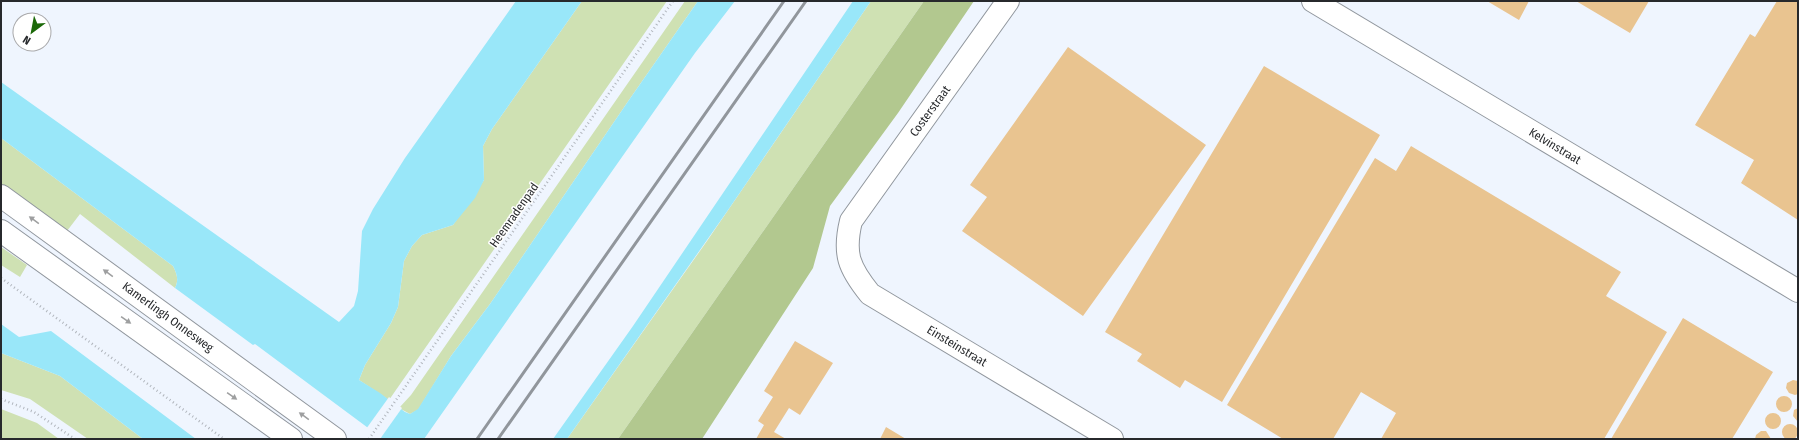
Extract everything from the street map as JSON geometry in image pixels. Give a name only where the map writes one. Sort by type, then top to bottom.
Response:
[{"type":"street","name":"Costerstraat","points":[[851,221],[1008,1]]},
{"type":"street","name":"Kelvinstraat","points":[[1313,1],[1798,292]]},
{"type":"street","name":"Kamerlingh Onnesweg","points":[[1,196],[335,439]]},
{"type":"street","name":"Einsteinstraat","points":[[851,221],[846,242],[850,264],[857,278],[870,294],[1112,439]]},
{"type":"street","points":[[1,231],[290,439]]},
{"type":"path","name":"Heemradenpad","points":[[369,439],[673,1]]},
{"type":"path","points":[[1,278],[224,439]]},
{"type":"path","points":[[1,399],[34,412],[75,439]]},
{"type":"green space","points":[[582,1],[667,1],[389,400],[359,380],[365,365],[391,323],[398,307],[404,261],[412,246],[422,235],[453,225],[484,180],[483,146],[492,129]]},
{"type":"green space","points":[[685,1],[698,1],[490,304],[451,356],[418,410],[410,414],[399,408],[411,395]]},
{"type":"green space","points":[[871,1],[924,1],[618,439],[567,439],[707,241]]},
{"type":"green space","points":[[924,1],[974,1],[898,113],[830,206],[813,268],[702,439],[618,439]]},
{"type":"green space","points":[[1,138],[173,266],[177,277],[175,288],[80,214],[67,231],[1,185]]},
{"type":"green space","points":[[1,247],[27,265],[20,277],[1,265]]},
{"type":"green space","points":[[1,353],[60,376],[143,439],[88,439],[30,399],[1,390]]},
{"type":"green space","points":[[1,409],[37,423],[59,439],[1,439]]},
{"type":"water","points":[[516,1],[582,1],[492,129],[483,146],[484,180],[475,198],[453,225],[422,235],[412,246],[404,261],[398,307],[391,323],[365,365],[359,380],[410,414],[418,409],[451,356],[490,304],[698,1],[735,1],[695,53],[424,439],[383,439],[255,344],[253,345],[175,288],[177,277],[173,266],[1,138],[1,82],[339,322],[354,306],[358,291],[362,231],[373,209],[405,158]]},
{"type":"water","points":[[853,1],[871,1],[726,213],[567,439],[553,439],[633,326]]},
{"type":"water","points":[[1,324],[19,337],[51,331],[196,439],[143,439],[60,376],[1,353]]},
{"type":"pier","points":[[389,397],[402,408],[380,439],[366,429]]},
{"type":"building","points":[[1487,1],[1529,1],[1519,20]]},
{"type":"building","points":[[1576,1],[1649,1],[1630,33]]},
{"type":"building","points":[[1777,1],[1798,1],[1798,220],[1741,183],[1754,160],[1695,125],[1750,34],[1755,37]]},
{"type":"building","points":[[1068,47],[1206,145],[1083,316],[962,231],[987,197],[970,185]]},
{"type":"building","points":[[1264,66],[1380,135],[1222,402],[1185,380],[1180,388],[1137,361],[1142,354],[1105,332]]},
{"type":"building","points":[[1411,146],[1621,272],[1606,296],[1667,332],[1604,439],[1381,439],[1396,413],[1361,392],[1333,439],[1283,439],[1227,405],[1375,158],[1396,171]]},
{"type":"building","points":[[1683,318],[1773,372],[1732,439],[1611,439]]},
{"type":"building","points":[[795,341],[833,363],[800,415],[789,408],[774,432],[786,439],[756,439],[764,425],[758,421],[773,397],[764,391]]},
{"type":"building","points":[[1793,380],[1798,381],[1798,394],[1795,395],[1789,393],[1786,388],[1787,383]]},
{"type":"building","points":[[1784,396],[1791,401],[1792,404],[1787,411],[1784,412],[1777,407],[1776,404],[1781,397]]},
{"type":"building","points":[[1798,408],[1798,422],[1793,416],[1794,410]]},
{"type":"building","points":[[1773,413],[1780,418],[1781,421],[1776,428],[1773,429],[1766,424],[1765,421],[1770,414]]},
{"type":"building","points":[[1790,424],[1797,429],[1798,432],[1793,439],[1790,440],[1783,435],[1782,432],[1787,425]]},
{"type":"building","points":[[886,427],[906,439],[880,439]]},
{"type":"building","points":[[1761,431],[1766,431],[1771,439],[1755,439],[1756,435]]},
{"type":"railway","points":[[477,439],[784,1]]},
{"type":"railway","points":[[498,439],[806,1]]}]
